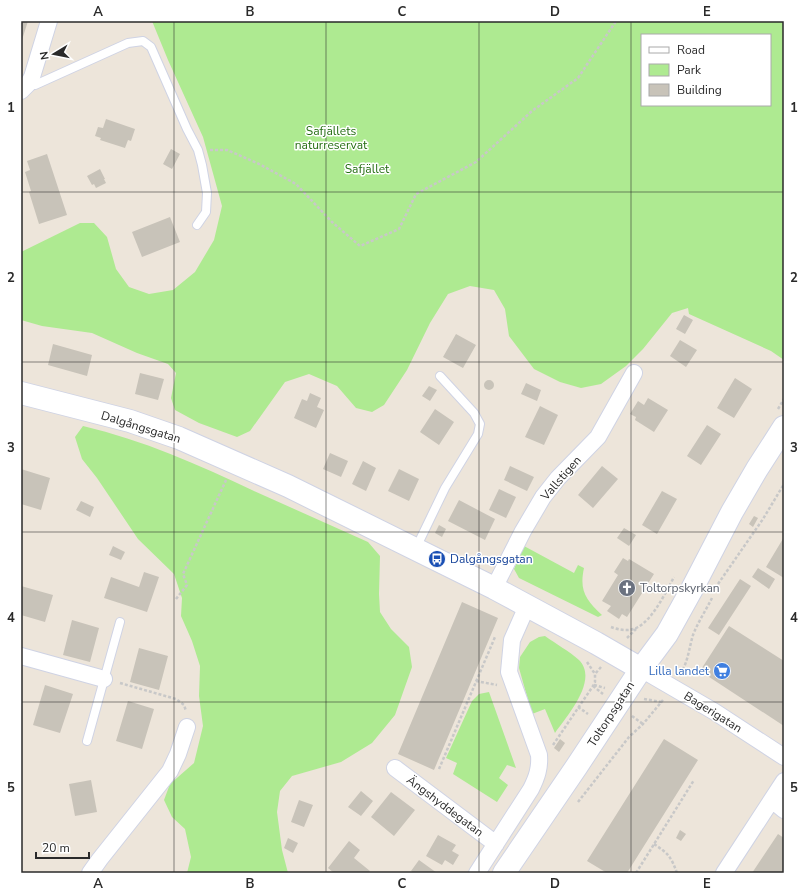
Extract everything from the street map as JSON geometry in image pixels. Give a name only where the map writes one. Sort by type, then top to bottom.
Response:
[{"type":"street","points":[[25,88],[32,77],[49,21]]},
{"type":"street","name":"Vallstigen","points":[[494,588],[523,531],[543,497],[558,478],[598,437],[634,373]]},
{"type":"street","name":"Dalgångsgatan","points":[[21,393],[130,421],[179,438],[288,486],[494,588],[641,669]]},
{"type":"street","name":"Toltorpsgatan","points":[[504,873],[531,835],[641,669],[667,634],[732,512],[784,427]]},
{"type":"street","points":[[477,873],[531,789],[537,777],[540,763],[509,672],[512,640],[527,606]]},
{"type":"street","points":[[21,656],[104,678]]},
{"type":"street","name":"Bagerigatan","points":[[641,669],[715,712],[784,757]]},
{"type":"street","points":[[90,873],[170,771],[178,754],[187,727]]},
{"type":"street","name":"Ängshyddegatan","points":[[394,768],[496,844]]},
{"type":"street","points":[[724,873],[778,805],[784,781]]},
{"type":"lane","points":[[25,88],[35,85],[128,43],[143,41],[151,47],[187,129],[198,150],[206,180],[206,212],[198,225]]},
{"type":"lane","points":[[415,549],[445,488],[478,434],[480,424],[474,413],[440,376]]},
{"type":"lane","points":[[87,741],[120,622]]},
{"type":"path","points":[[198,150],[227,150],[259,164],[296,184],[332,222],[360,246],[399,229],[416,194],[476,162],[532,111],[578,78],[616,21]]},
{"type":"path","points":[[176,599],[187,585],[183,574],[227,478]]},
{"type":"path","points":[[540,763],[547,755],[593,686],[595,682],[594,674],[636,628]]},
{"type":"path","points":[[438,769],[496,634]]},
{"type":"path","points":[[104,678],[176,699],[184,705],[188,714],[187,727]]},
{"type":"path","points":[[476,681],[500,686],[499,680]]},
{"type":"path","points":[[578,708],[589,714]]},
{"type":"path","points":[[636,873],[694,780]]},
{"type":"path","points":[[654,844],[667,852],[677,873]]},
{"type":"green space","name":"Safjället","points":[[152,21],[784,21],[784,360],[771,351],[689,314],[688,308],[672,313],[643,349],[626,366],[601,384],[581,388],[560,382],[534,369],[509,336],[505,309],[494,290],[470,286],[448,294],[430,323],[407,370],[384,405],[372,412],[356,408],[337,386],[309,374],[285,382],[250,431],[237,437],[199,423],[175,410],[171,398],[176,373],[168,364],[137,353],[92,333],[42,326],[21,320],[21,252],[80,223],[94,223],[107,237],[116,269],[129,287],[149,294],[173,290],[195,272],[214,240],[222,206],[203,137]]},
{"type":"green space","points":[[83,426],[127,438],[213,472],[368,542],[380,556],[380,612],[391,629],[409,647],[412,667],[395,715],[372,743],[341,762],[292,776],[280,791],[277,812],[282,850],[288,873],[187,873],[191,857],[185,829],[172,817],[164,800],[170,784],[194,763],[203,726],[199,696],[200,666],[192,641],[181,616],[182,598],[174,574],[138,539],[97,478],[82,459],[75,437]]},
{"type":"green space","points":[[524,546],[574,573],[578,565],[584,568],[582,583],[583,589],[588,600],[602,615],[598,617],[519,578],[514,569]]},
{"type":"green space","points":[[545,636],[579,660],[584,668],[585,677],[579,698],[555,733],[545,709],[532,714],[519,668],[520,657],[530,642],[539,637]]},
{"type":"green space","points":[[489,692],[516,768],[507,765],[499,778],[508,785],[497,802],[453,774],[457,763],[446,758],[472,701],[479,694]]},
{"type":"building","points":[[21,21],[28,21],[21,43]]},
{"type":"building","points":[[106,119],[135,129],[131,141],[128,140],[125,148],[100,140],[101,138],[95,136],[98,127],[103,128]]},
{"type":"building","points":[[171,149],[180,154],[172,169],[163,164]]},
{"type":"building","points":[[47,154],[67,215],[39,224],[29,192],[31,191],[25,172],[30,170],[27,161]]},
{"type":"building","points":[[100,169],[106,183],[96,188],[94,184],[92,185],[87,176]]},
{"type":"building","points":[[170,217],[180,242],[142,257],[132,232]]},
{"type":"building","points":[[684,315],[693,320],[685,334],[676,329]]},
{"type":"building","points":[[456,334],[476,345],[463,368],[443,357]]},
{"type":"building","points":[[680,340],[697,350],[686,367],[670,356]]},
{"type":"building","points":[[53,344],[92,355],[87,376],[48,365]]},
{"type":"building","points":[[140,373],[164,379],[158,400],[135,394]]},
{"type":"building","points":[[735,378],[752,389],[734,418],[717,408]]},
{"type":"building","points":[[489,380],[494,385],[489,390],[484,385]]},
{"type":"building","points":[[526,383],[541,390],[537,401],[521,394]]},
{"type":"building","points":[[429,386],[437,390],[430,401],[422,396]]},
{"type":"building","points":[[310,393],[321,398],[317,407],[324,410],[316,428],[294,418],[302,399],[307,401]]},
{"type":"building","points":[[648,398],[668,410],[654,432],[635,420],[636,417],[630,414],[638,401],[644,405]]},
{"type":"building","points":[[540,406],[558,415],[544,445],[525,437]]},
{"type":"building","points":[[435,409],[454,422],[439,445],[420,432]]},
{"type":"building","points":[[707,425],[721,434],[701,465],[687,456]]},
{"type":"building","points":[[330,453],[348,461],[341,477],[323,469]]},
{"type":"building","points":[[363,461],[376,468],[366,491],[352,484]]},
{"type":"building","points":[[510,466],[534,477],[527,491],[504,480]]},
{"type":"building","points":[[602,466],[618,479],[593,508],[578,495]]},
{"type":"building","points":[[21,469],[50,478],[41,510],[21,504]]},
{"type":"building","points":[[399,469],[419,479],[409,501],[388,491]]},
{"type":"building","points":[[499,489],[516,497],[506,518],[489,510]]},
{"type":"building","points":[[662,491],[677,499],[657,534],[642,525]]},
{"type":"building","points":[[459,500],[495,519],[485,540],[448,521]]},
{"type":"building","points":[[81,501],[94,507],[90,517],[76,510]]},
{"type":"building","points":[[754,516],[758,518],[753,527],[749,524]]},
{"type":"building","points":[[439,525],[446,529],[442,537],[435,533]]},
{"type":"building","points":[[624,528],[636,535],[629,546],[617,538]]},
{"type":"building","points":[[784,537],[784,578],[766,567]]},
{"type":"building","points":[[113,546],[125,552],[121,560],[109,555]]},
{"type":"building","name":"Toltorpskyrkan","points":[[623,558],[628,561],[629,559],[654,574],[627,617],[622,614],[619,619],[607,611],[611,606],[602,601],[618,575],[614,572]]},
{"type":"building","points":[[758,568],[775,579],[769,589],[752,577]]},
{"type":"building","points":[[144,572],[159,577],[147,612],[104,598],[111,577],[139,587]]},
{"type":"building","points":[[740,579],[751,586],[719,635],[708,628]]},
{"type":"building","points":[[21,586],[53,595],[45,622],[21,615]]},
{"type":"building","points":[[462,602],[498,618],[434,770],[398,754]]},
{"type":"building","points":[[72,620],[99,628],[90,662],[63,655]]},
{"type":"building","points":[[729,626],[784,661],[784,726],[700,671]]},
{"type":"building","points":[[139,648],[168,656],[159,690],[130,682]]},
{"type":"building","points":[[45,685],[73,694],[60,733],[33,725]]},
{"type":"building","points":[[128,701],[154,709],[142,749],[116,741]]},
{"type":"building","points":[[560,739],[565,743],[559,752],[554,748]]},
{"type":"building","points":[[664,739],[698,760],[627,873],[607,873],[587,861]]},
{"type":"building","points":[[91,780],[97,812],[75,816],[69,784]]},
{"type":"building","points":[[361,791],[373,801],[361,816],[348,807]]},
{"type":"building","points":[[391,792],[415,810],[394,836],[371,817]]},
{"type":"building","points":[[299,800],[313,805],[304,827],[291,822]]},
{"type":"building","points":[[680,830],[686,834],[681,841],[676,838]]},
{"type":"building","points":[[778,834],[784,838],[784,873],[752,873]]},
{"type":"building","points":[[438,835],[456,845],[452,851],[459,855],[453,865],[445,860],[442,865],[426,856]]},
{"type":"building","points":[[288,838],[298,843],[293,853],[284,848]]},
{"type":"building","points":[[349,841],[360,850],[354,858],[370,871],[368,873],[334,873],[328,868]]},
{"type":"building","points":[[419,860],[437,873],[414,873],[411,871]]},
{"type":"place","name":"Dalgångsgatan","points":[[437,559]]},
{"type":"place","name":"Toltorpskyrkan","points":[[627,588]]},
{"type":"place","name":"Lilla landet","points":[[722,671]]},
{"type":"park label","name":"Safjällets naturreservat","points":[[331,138]]}]
